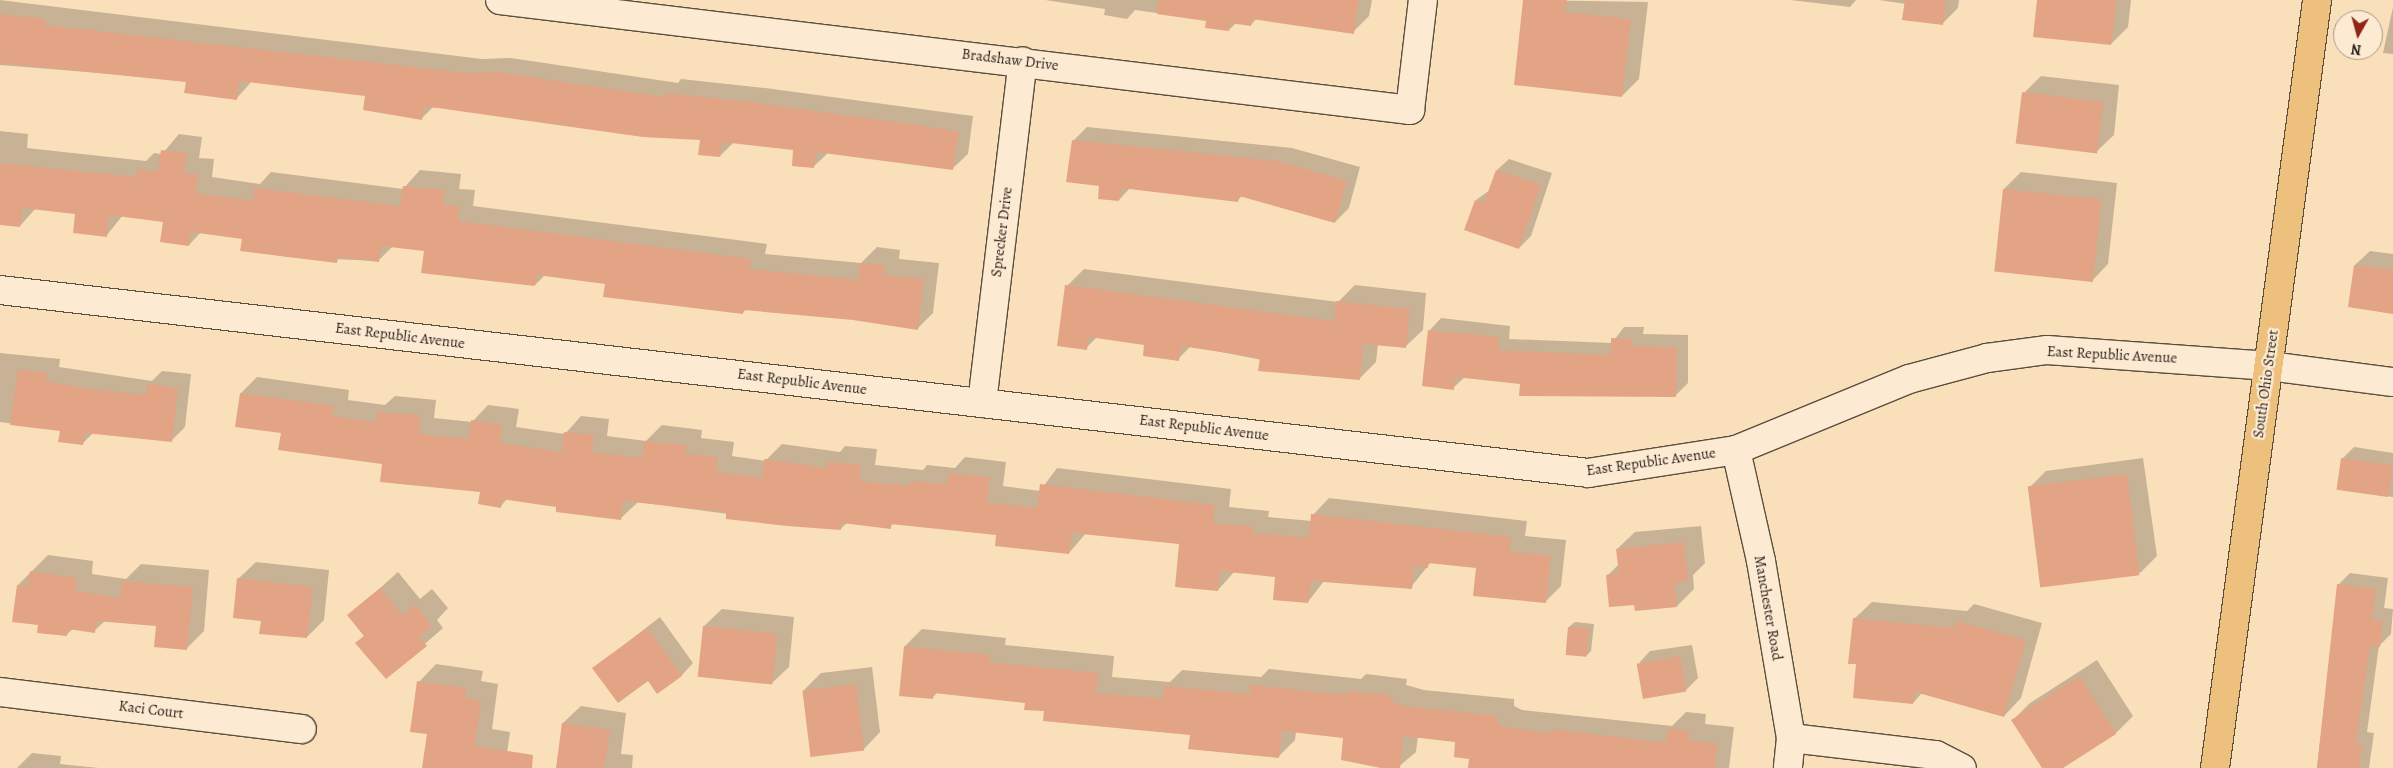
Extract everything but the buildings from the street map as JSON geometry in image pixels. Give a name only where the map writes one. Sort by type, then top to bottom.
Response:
[{"type":"main road","name":"South Ohio Street","points":[[2215,768],[2317,0]]},
{"type":"street","name":"Bradshaw Drive","points":[[500,0],[1410,110],[1423,0]]},
{"type":"street","name":"Sprecker Drive","points":[[982,403],[1023,62]]},
{"type":"street","name":"East Republic Avenue","points":[[0,290],[1588,473],[1736,450],[1909,379],[1987,358],[2091,351],[2269,366],[2393,382]]},
{"type":"street","name":"Manchester Road","points":[[1736,450],[1761,561],[1791,738],[1788,768]]},
{"type":"street","name":"Kaci Court","points":[[0,692],[302,729]]},
{"type":"street","points":[[1791,738],[1936,755],[1962,768]]}]
